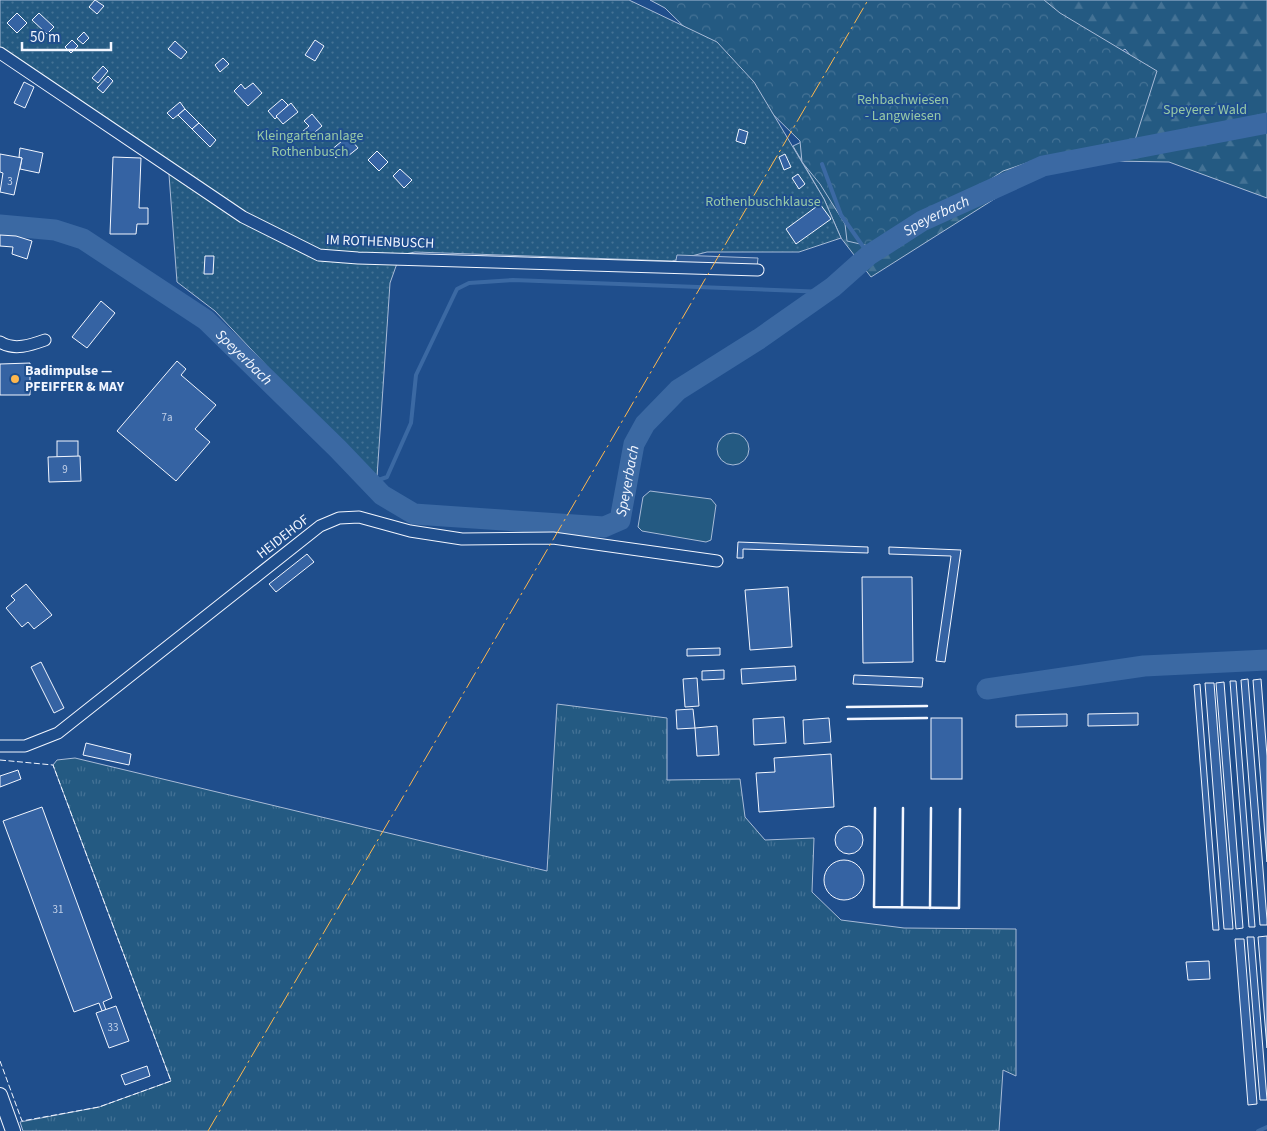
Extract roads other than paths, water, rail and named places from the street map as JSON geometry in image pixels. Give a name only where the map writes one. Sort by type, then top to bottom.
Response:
[{"type":"street","name":"IM ROTHENBUSCH","points":[[0,53],[243,217],[319,255],[358,258],[758,270]]},
{"type":"street","points":[[0,342],[5,345],[26,346],[45,340]]},
{"type":"street","name":"HEIDEHOF","points":[[6,746],[25,746],[58,733],[320,526],[339,518],[359,517],[410,531],[462,539],[553,538],[717,561]]},
{"type":"street","points":[[0,1095],[13,1131]]},
{"type":"waterway","name":"Speyerbach","points":[[0,225],[55,230],[83,239],[206,320],[338,449],[382,495],[414,514],[604,527],[620,520],[634,444],[645,424],[678,390],[759,339],[833,287],[869,255],[922,221],[1043,166],[1267,123]]},
{"type":"waterway","points":[[822,164],[841,215],[869,255]]},
{"type":"waterway","points":[[370,483],[387,477],[411,423],[416,375],[457,289],[469,283],[513,280],[826,292]]},
{"type":"waterway","points":[[987,689],[1144,666],[1267,660]]},
{"type":"waterway","points":[[1258,1131],[1267,1127]]},
{"type":"place","name":"Badimpulse — PFEIFFER & MAY","points":[[15,379]]},
{"type":"park label","name":"Rehbachwiesen - Langwiesen","points":[[903,108]]},
{"type":"park label","name":"Speyerer Wald","points":[[1205,110]]},
{"type":"park label","name":"Kleingartenanlage Rothenbusch","points":[[310,144]]},
{"type":"park label","name":"Rothenbuschklause","points":[[763,202]]}]
